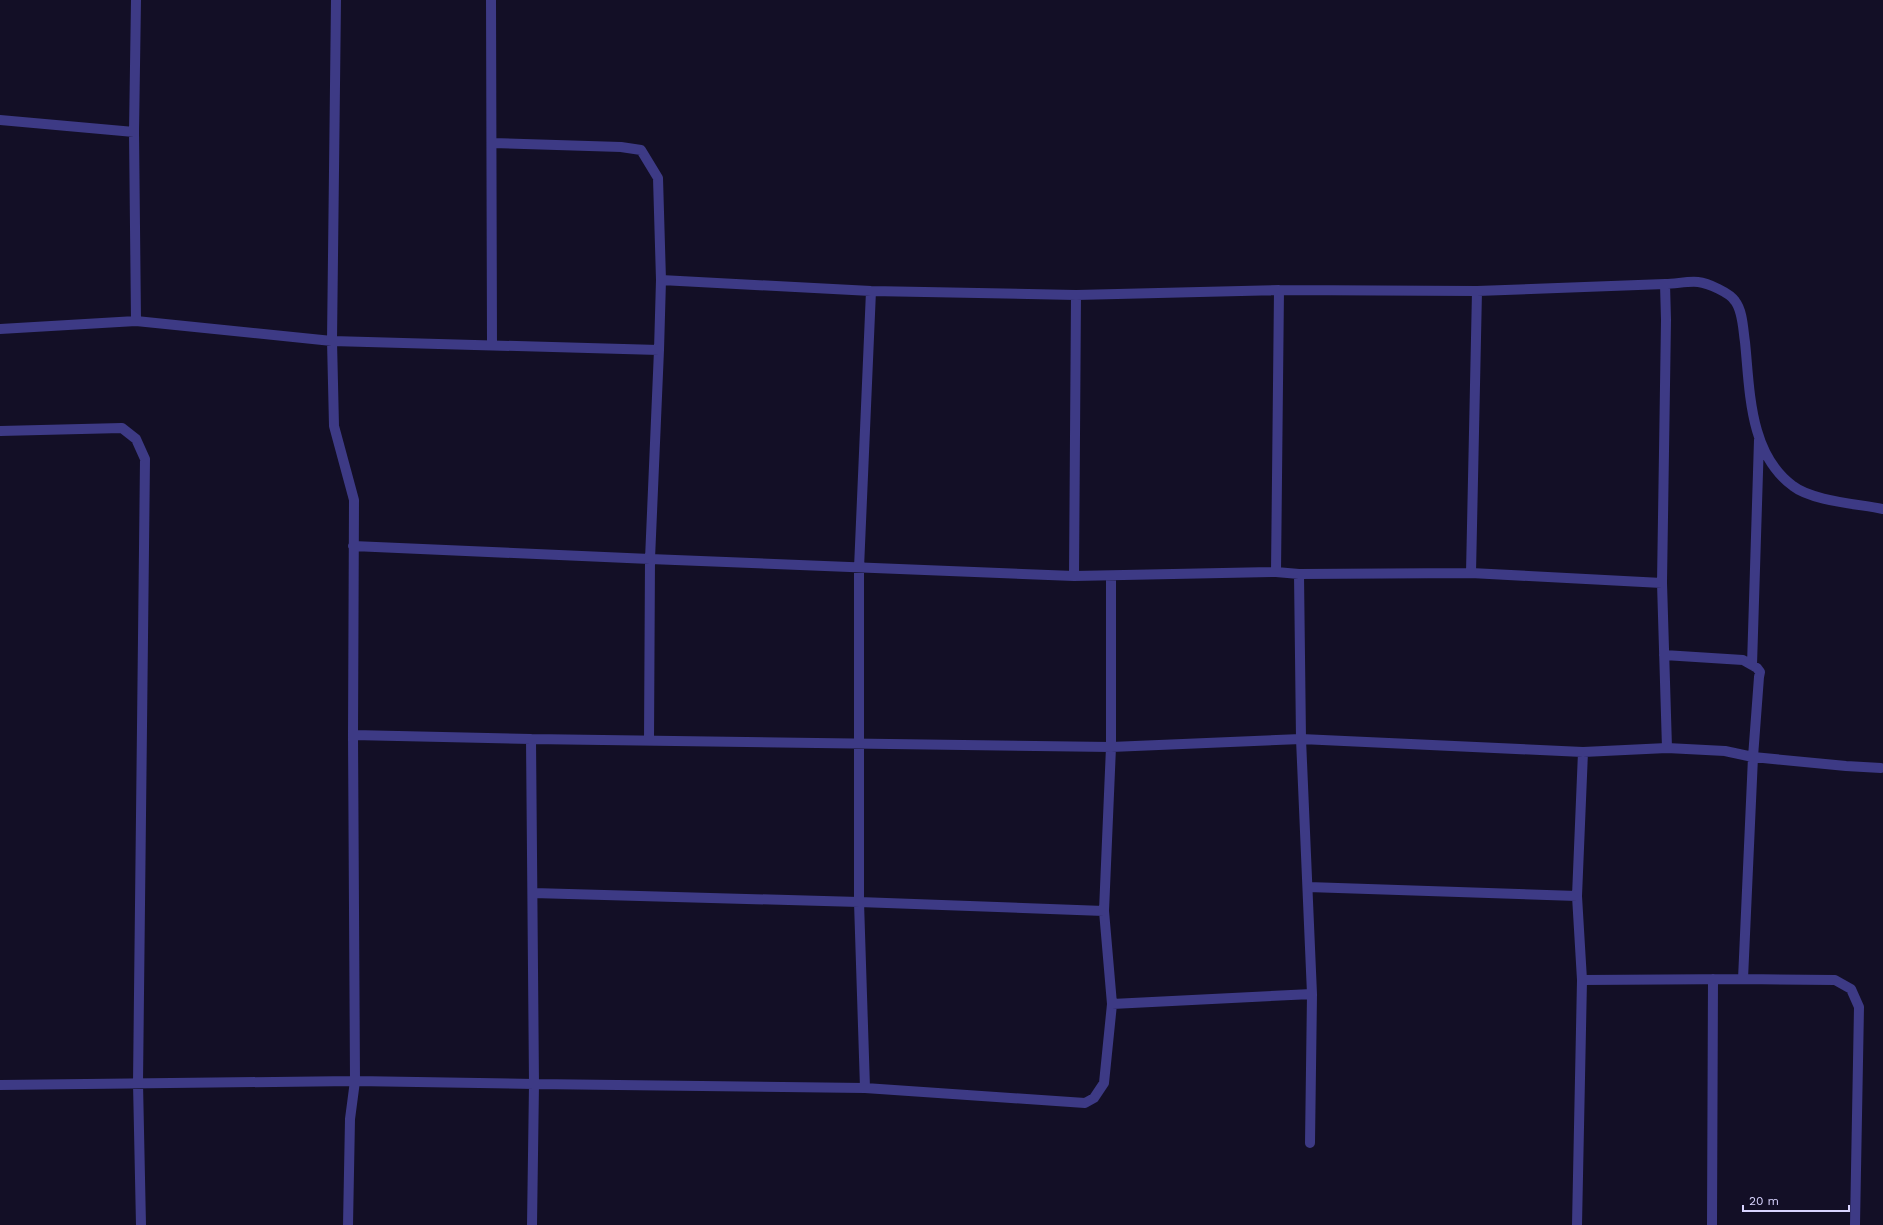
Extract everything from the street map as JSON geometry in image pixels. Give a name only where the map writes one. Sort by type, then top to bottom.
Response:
[{"type":"street","points":[[136,0],[134,132],[136,321]]},
{"type":"street","points":[[336,0],[332,341],[334,426],[354,500],[353,735],[355,1081],[350,1120],[348,1225]]},
{"type":"street","points":[[491,0],[492,345]]},
{"type":"street","points":[[0,120],[134,132]]},
{"type":"street","points":[[492,143],[621,147],[642,150],[658,178],[661,280],[650,559],[649,740]]},
{"type":"street","points":[[661,280],[871,291],[1076,295],[1279,290],[1477,291],[1699,282],[1722,291],[1736,301],[1742,319],[1750,393],[1759,438],[1752,665]]},
{"type":"street","points":[[1665,284],[1666,320],[1662,584],[1667,748]]},
{"type":"street","points":[[1276,572],[1279,290]]},
{"type":"street","points":[[865,1088],[859,902],[859,568],[871,291]]},
{"type":"street","points":[[1471,573],[1477,291]]},
{"type":"street","points":[[1074,576],[1076,295]]},
{"type":"street","points":[[0,329],[136,321],[332,341],[659,350]]},
{"type":"street","points":[[0,431],[122,428],[136,439],[145,459],[138,1083],[141,1225]]},
{"type":"street","points":[[1759,438],[1772,466],[1793,487],[1821,498],[1883,510]]},
{"type":"street","points":[[353,546],[1074,576],[1276,572],[1299,574],[1471,573],[1662,584]]},
{"type":"street","points":[[1299,574],[1301,739],[1312,994],[1310,1143]]},
{"type":"street","points":[[0,1085],[355,1081],[865,1088],[1085,1103],[1094,1098],[1104,1083],[1112,1004],[1104,911],[1111,747],[1111,576]]},
{"type":"street","points":[[1664,655],[1743,660],[1760,672],[1753,757],[1743,979]]},
{"type":"street","points":[[353,735],[858,745],[1111,747],[1301,739],[1583,752],[1667,748],[1725,751],[1753,757],[1881,768]]},
{"type":"street","points":[[531,739],[534,1084],[532,1225]]},
{"type":"street","points":[[1577,1225],[1582,980],[1577,896],[1583,752]]},
{"type":"street","points":[[1308,887],[1577,896]]},
{"type":"street","points":[[533,893],[859,902],[1104,911]]},
{"type":"street","points":[[1712,1225],[1713,979]]},
{"type":"street","points":[[1582,980],[1835,980],[1851,989],[1859,1007],[1855,1225]]},
{"type":"street","points":[[1112,1004],[1312,994]]}]
